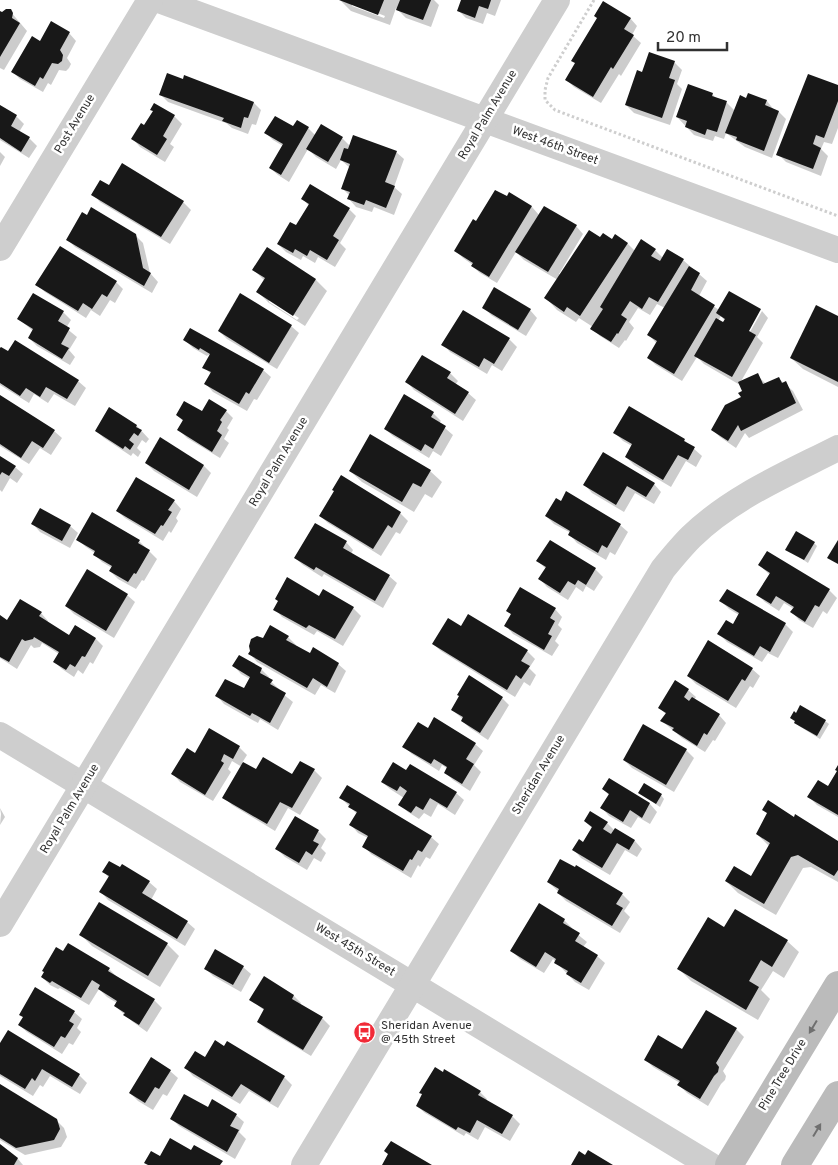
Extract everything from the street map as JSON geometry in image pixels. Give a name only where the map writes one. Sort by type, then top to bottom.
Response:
[{"type":"main road","name":"Pine Tree Drive","points":[[729,1165],[838,985]]},
{"type":"main road","points":[[795,1165],[838,1094]]},
{"type":"street","name":"Post Avenue","points":[[0,248],[150,0]]},
{"type":"street","name":"West 46th Street","points":[[159,0],[838,250]]},
{"type":"street","name":"Royal Palm Avenue","points":[[0,924],[486,121],[557,0]]},
{"type":"street","name":"Sheridan Avenue","points":[[304,1165],[663,569],[690,538],[718,515],[753,492],[838,448]]},
{"type":"street","name":"West 45th Street","points":[[0,735],[710,1165]]},
{"type":"path","points":[[594,0],[548,78],[545,100],[555,110],[838,216]]},
{"type":"building","points":[[339,0],[384,0],[378,15]]},
{"type":"building","points":[[400,0],[431,0],[423,20],[396,10]]},
{"type":"building","points":[[461,0],[491,0],[488,9],[479,6],[475,18],[457,11]]},
{"type":"building","points":[[603,1],[631,18],[624,29],[634,35],[613,69],[611,67],[593,97],[565,80],[575,63],[571,61],[597,18],[594,16]]},
{"type":"building","points":[[6,9],[11,9],[13,13],[12,18],[20,23],[0,57],[0,11],[2,12]]},
{"type":"building","points":[[51,21],[70,32],[60,50],[63,55],[62,61],[58,64],[52,63],[43,79],[40,77],[35,86],[11,72],[32,36],[40,41]]},
{"type":"building","points":[[649,52],[675,61],[669,78],[675,80],[662,118],[625,105],[637,70],[642,72]]},
{"type":"building","points":[[167,73],[183,79],[184,75],[254,102],[248,118],[244,117],[241,128],[222,121],[224,118],[159,95]]},
{"type":"building","points":[[808,74],[838,85],[838,101],[824,138],[816,135],[813,144],[821,148],[813,169],[776,155]]},
{"type":"building","points":[[688,84],[713,93],[712,96],[727,101],[717,132],[707,129],[705,135],[685,127],[687,121],[676,117]]},
{"type":"building","points":[[748,93],[767,100],[765,105],[779,111],[764,151],[736,140],[737,137],[725,133],[740,95],[746,98]]},
{"type":"building","points":[[154,103],[175,115],[163,136],[167,139],[157,155],[131,139],[141,123],[144,125],[153,111],[150,110]]},
{"type":"building","points":[[0,105],[17,115],[11,126],[30,137],[21,152],[0,138]]},
{"type":"building","points":[[275,116],[293,126],[297,120],[309,127],[281,175],[269,168],[283,144],[264,133]]},
{"type":"building","points":[[321,124],[343,137],[328,162],[306,149]]},
{"type":"building","points":[[353,135],[397,151],[385,182],[395,186],[386,208],[366,200],[364,205],[347,199],[350,192],[341,189],[350,164],[340,160],[344,148],[348,149]]},
{"type":"building","points":[[122,163],[184,201],[161,237],[91,195],[100,180],[109,185]]},
{"type":"building","points":[[310,184],[350,208],[333,236],[339,240],[327,260],[310,250],[307,256],[295,249],[293,253],[277,244],[290,222],[296,225],[309,204],[301,199]]},
{"type":"building","points":[[495,190],[507,196],[509,192],[532,206],[489,277],[471,266],[473,263],[454,251],[473,219],[476,221]]},
{"type":"building","points":[[544,206],[577,225],[548,272],[515,252]]},
{"type":"building","points":[[91,207],[136,234],[143,268],[151,273],[144,286],[66,240],[82,212],[87,215]]},
{"type":"building","points":[[589,230],[600,237],[603,233],[612,239],[615,234],[628,243],[580,316],[567,307],[564,312],[544,298]]},
{"type":"building","points":[[641,239],[656,249],[651,256],[660,261],[667,249],[684,259],[658,302],[649,297],[642,309],[630,301],[621,315],[627,319],[611,342],[590,329],[603,309],[600,307]]},
{"type":"building","points":[[60,246],[117,281],[107,297],[102,294],[92,309],[83,303],[78,311],[35,285]]},
{"type":"building","points":[[267,247],[316,279],[293,316],[256,292],[265,278],[252,270]]},
{"type":"building","points":[[689,266],[700,273],[691,290],[715,305],[674,374],[647,358],[657,341],[647,335]]},
{"type":"building","points":[[494,287],[531,309],[518,330],[482,308]]},
{"type":"building","points":[[729,291],[761,309],[749,331],[756,335],[732,377],[694,356],[716,318],[723,322],[725,319],[716,313]]},
{"type":"building","points":[[33,293],[64,311],[58,321],[70,328],[61,344],[69,348],[62,359],[28,338],[33,329],[17,319]]},
{"type":"building","points":[[240,293],[292,325],[269,363],[218,331]]},
{"type":"building","points":[[816,305],[838,316],[838,382],[790,358]]},
{"type":"building","points":[[463,310],[510,338],[494,364],[484,358],[479,367],[441,345]]},
{"type":"building","points":[[190,328],[264,369],[249,394],[246,392],[239,404],[204,384],[211,372],[202,368],[210,354],[200,348],[199,350],[183,340]]},
{"type":"building","points":[[15,340],[79,380],[67,399],[46,387],[40,397],[26,388],[20,396],[0,383],[0,348],[8,351]]},
{"type":"building","points":[[422,355],[451,372],[447,378],[469,392],[455,414],[405,382]]},
{"type":"building","points":[[758,373],[763,384],[779,377],[782,383],[786,381],[796,403],[741,431],[738,425],[728,441],[711,430],[725,405],[741,397],[738,393],[742,391],[738,382]]},
{"type":"building","points":[[404,394],[434,412],[431,417],[446,426],[433,449],[425,444],[421,451],[384,429]]},
{"type":"building","points":[[0,395],[55,430],[43,448],[32,441],[21,458],[0,444]]},
{"type":"building","points":[[209,399],[227,410],[220,420],[222,422],[217,431],[222,435],[212,452],[177,430],[183,420],[176,415],[184,401],[202,411]]},
{"type":"building","points":[[629,406],[685,439],[684,441],[695,447],[688,460],[678,455],[663,480],[625,457],[632,444],[613,433]]},
{"type":"building","points":[[109,407],[142,430],[138,436],[134,433],[129,440],[134,444],[130,450],[125,446],[123,449],[95,431]]},
{"type":"building","points":[[370,434],[431,470],[421,487],[413,483],[402,502],[349,471]]},
{"type":"building","points":[[160,437],[204,465],[189,490],[145,463]]},
{"type":"building","points":[[603,452],[655,483],[646,497],[627,486],[616,505],[583,485]]},
{"type":"building","points":[[0,456],[16,466],[9,476],[2,472],[0,475]]},
{"type":"building","points":[[341,475],[401,512],[392,528],[388,525],[373,549],[319,516]]},
{"type":"building","points":[[136,477],[175,500],[168,510],[172,512],[155,534],[116,511]]},
{"type":"building","points":[[566,491],[621,524],[607,548],[602,545],[598,553],[568,535],[570,531],[545,516],[556,498],[561,501]]},
{"type":"building","points":[[40,508],[71,525],[62,541],[31,524]]},
{"type":"building","points":[[92,512],[140,540],[138,543],[150,550],[136,574],[134,573],[128,582],[109,571],[112,566],[93,555],[95,551],[76,540]]},
{"type":"building","points":[[315,523],[347,541],[343,548],[390,575],[375,601],[316,567],[314,570],[294,558]]},
{"type":"building","points":[[796,531],[815,542],[804,560],[785,550]]},
{"type":"building","points":[[550,540],[596,568],[586,585],[578,580],[575,585],[568,581],[560,593],[538,579],[546,567],[536,561]]},
{"type":"building","points":[[838,540],[838,564],[827,558]]},
{"type":"building","points":[[767,551],[830,589],[819,607],[815,605],[805,622],[790,612],[794,607],[776,596],[771,604],[756,595],[770,573],[758,565]]},
{"type":"building","points":[[87,569],[128,594],[106,631],[65,606]]},
{"type":"building","points":[[287,577],[319,596],[323,589],[354,607],[335,639],[309,625],[306,628],[273,610],[278,601],[275,599]]},
{"type":"building","points":[[520,587],[556,608],[550,618],[555,621],[548,634],[552,636],[544,650],[504,626],[511,614],[506,611]]},
{"type":"building","points":[[727,589],[786,623],[770,652],[760,646],[754,656],[717,634],[726,620],[733,624],[739,613],[719,601]]},
{"type":"building","points":[[20,599],[42,612],[39,616],[69,635],[75,625],[96,638],[85,657],[82,656],[75,667],[70,664],[66,670],[53,662],[59,652],[34,637],[25,641],[22,639],[9,662],[0,657],[0,615],[7,620]]},
{"type":"building","points":[[468,614],[528,650],[521,661],[530,666],[521,679],[516,675],[507,690],[432,644],[448,618],[461,626]]},
{"type":"building","points":[[270,625],[289,636],[286,640],[310,653],[313,647],[339,663],[327,687],[313,678],[307,688],[248,654],[251,639],[257,636],[263,638]]},
{"type":"building","points":[[708,640],[753,668],[745,681],[742,679],[728,701],[687,676]]},
{"type":"building","points":[[239,655],[262,668],[260,673],[273,680],[270,684],[286,693],[270,723],[252,713],[250,716],[215,696],[225,679],[244,688],[250,677],[232,666]]},
{"type":"building","points":[[469,675],[503,697],[480,733],[461,721],[463,717],[451,710],[459,696],[457,695]]},
{"type":"building","points":[[675,680],[689,689],[684,697],[689,701],[692,697],[720,714],[707,735],[704,733],[697,746],[672,730],[674,728],[660,721],[666,713],[658,708]]},
{"type":"building","points":[[800,705],[826,720],[817,736],[794,723],[795,721],[790,718],[794,711],[796,713]]},
{"type":"building","points":[[434,717],[476,743],[466,759],[474,764],[462,784],[444,773],[447,767],[434,759],[431,764],[402,747],[418,722],[428,728]]},
{"type":"building","points":[[643,724],[687,749],[666,785],[623,760]]},
{"type":"building","points":[[209,728],[240,746],[233,759],[224,754],[221,761],[224,763],[205,795],[171,774],[187,748],[195,753]]},
{"type":"building","points":[[263,757],[292,774],[300,761],[315,769],[292,808],[280,802],[267,824],[222,798],[243,762],[256,769]]},
{"type":"building","points":[[393,762],[406,770],[410,764],[457,792],[447,808],[430,798],[423,810],[416,806],[411,813],[398,805],[407,791],[400,786],[397,791],[381,782]]},
{"type":"building","points":[[838,765],[838,815],[807,797],[818,780],[828,786],[837,771],[835,770]]},
{"type":"building","points":[[609,778],[650,803],[642,818],[630,810],[623,822],[600,808],[609,794],[602,789]]},
{"type":"building","points":[[644,783],[662,794],[656,804],[638,793]]},
{"type":"building","points":[[347,785],[432,836],[422,852],[418,850],[403,871],[362,847],[368,836],[349,825],[357,812],[348,807],[350,804],[339,798]]},
{"type":"building","points":[[768,800],[794,817],[795,814],[838,841],[838,870],[834,876],[798,855],[791,857],[764,904],[725,881],[734,866],[751,876],[770,843],[756,834],[767,813],[762,810]]},
{"type":"building","points":[[590,811],[608,822],[603,829],[611,834],[615,828],[635,840],[629,850],[617,843],[602,868],[572,850],[579,839],[583,842],[592,827],[584,821]]},
{"type":"building","points":[[295,816],[319,830],[313,841],[319,844],[312,855],[306,851],[299,863],[275,849]]},
{"type":"building","points":[[560,859],[575,867],[576,865],[623,893],[616,904],[623,908],[612,926],[557,893],[559,889],[547,882]]},
{"type":"building","points":[[109,861],[120,867],[122,864],[150,881],[142,893],[188,921],[177,939],[99,892],[109,876],[102,872]]},
{"type":"building","points":[[99,902],[168,943],[148,976],[79,935]]},
{"type":"building","points":[[539,903],[565,919],[563,923],[580,933],[575,941],[598,955],[581,983],[566,974],[568,971],[554,963],[556,959],[545,952],[536,967],[510,951]]},
{"type":"building","points":[[735,909],[788,940],[772,967],[761,960],[749,981],[759,987],[746,1010],[677,969],[708,917],[724,927]]},
{"type":"building","points":[[68,943],[110,968],[108,971],[155,999],[139,1025],[123,1015],[125,1013],[114,1006],[117,1001],[98,989],[100,985],[92,980],[81,998],[52,981],[50,983],[41,977],[44,972],[42,971],[56,947],[63,951]]},
{"type":"building","points":[[215,949],[244,966],[233,985],[204,969]]},
{"type":"building","points":[[264,976],[294,995],[292,999],[323,1017],[303,1050],[257,1022],[264,1009],[249,1000]]},
{"type":"building","points":[[35,987],[75,1011],[69,1021],[74,1024],[65,1038],[61,1036],[54,1047],[18,1025],[23,1017],[19,1015]]},
{"type":"building","points":[[706,1010],[737,1028],[716,1063],[719,1067],[718,1072],[700,1099],[677,1085],[680,1081],[644,1060],[658,1035],[682,1049]]},
{"type":"building","points":[[8,1030],[80,1074],[72,1087],[42,1069],[35,1081],[32,1078],[25,1089],[0,1074],[0,1043]]},
{"type":"building","points":[[215,1040],[224,1046],[227,1041],[285,1076],[270,1102],[241,1084],[232,1097],[184,1068],[195,1051],[205,1057]]},
{"type":"building","points":[[151,1057],[171,1070],[159,1089],[155,1087],[145,1103],[129,1093]]},
{"type":"building","points":[[435,1067],[443,1072],[444,1069],[481,1091],[478,1095],[513,1115],[502,1134],[477,1120],[470,1133],[458,1127],[456,1130],[416,1106],[422,1094],[419,1093]]},
{"type":"building","points":[[0,1084],[57,1119],[60,1129],[54,1140],[16,1148],[0,1138]]},
{"type":"building","points":[[184,1094],[208,1107],[212,1099],[237,1114],[230,1126],[239,1130],[227,1152],[170,1119]]},
{"type":"building","points":[[170,1138],[191,1150],[194,1145],[223,1161],[220,1165],[148,1165],[144,1163],[151,1151],[160,1156]]},
{"type":"building","points":[[391,1141],[432,1165],[382,1165],[388,1154],[384,1151]]},
{"type":"building","points":[[0,1144],[18,1158],[14,1165],[0,1165]]},
{"type":"building","points":[[588,1150],[613,1165],[571,1165],[579,1151],[585,1155]]},
{"type":"place","name":"Sheridan Avenue @ 45th Street","points":[[365,1033]]}]
